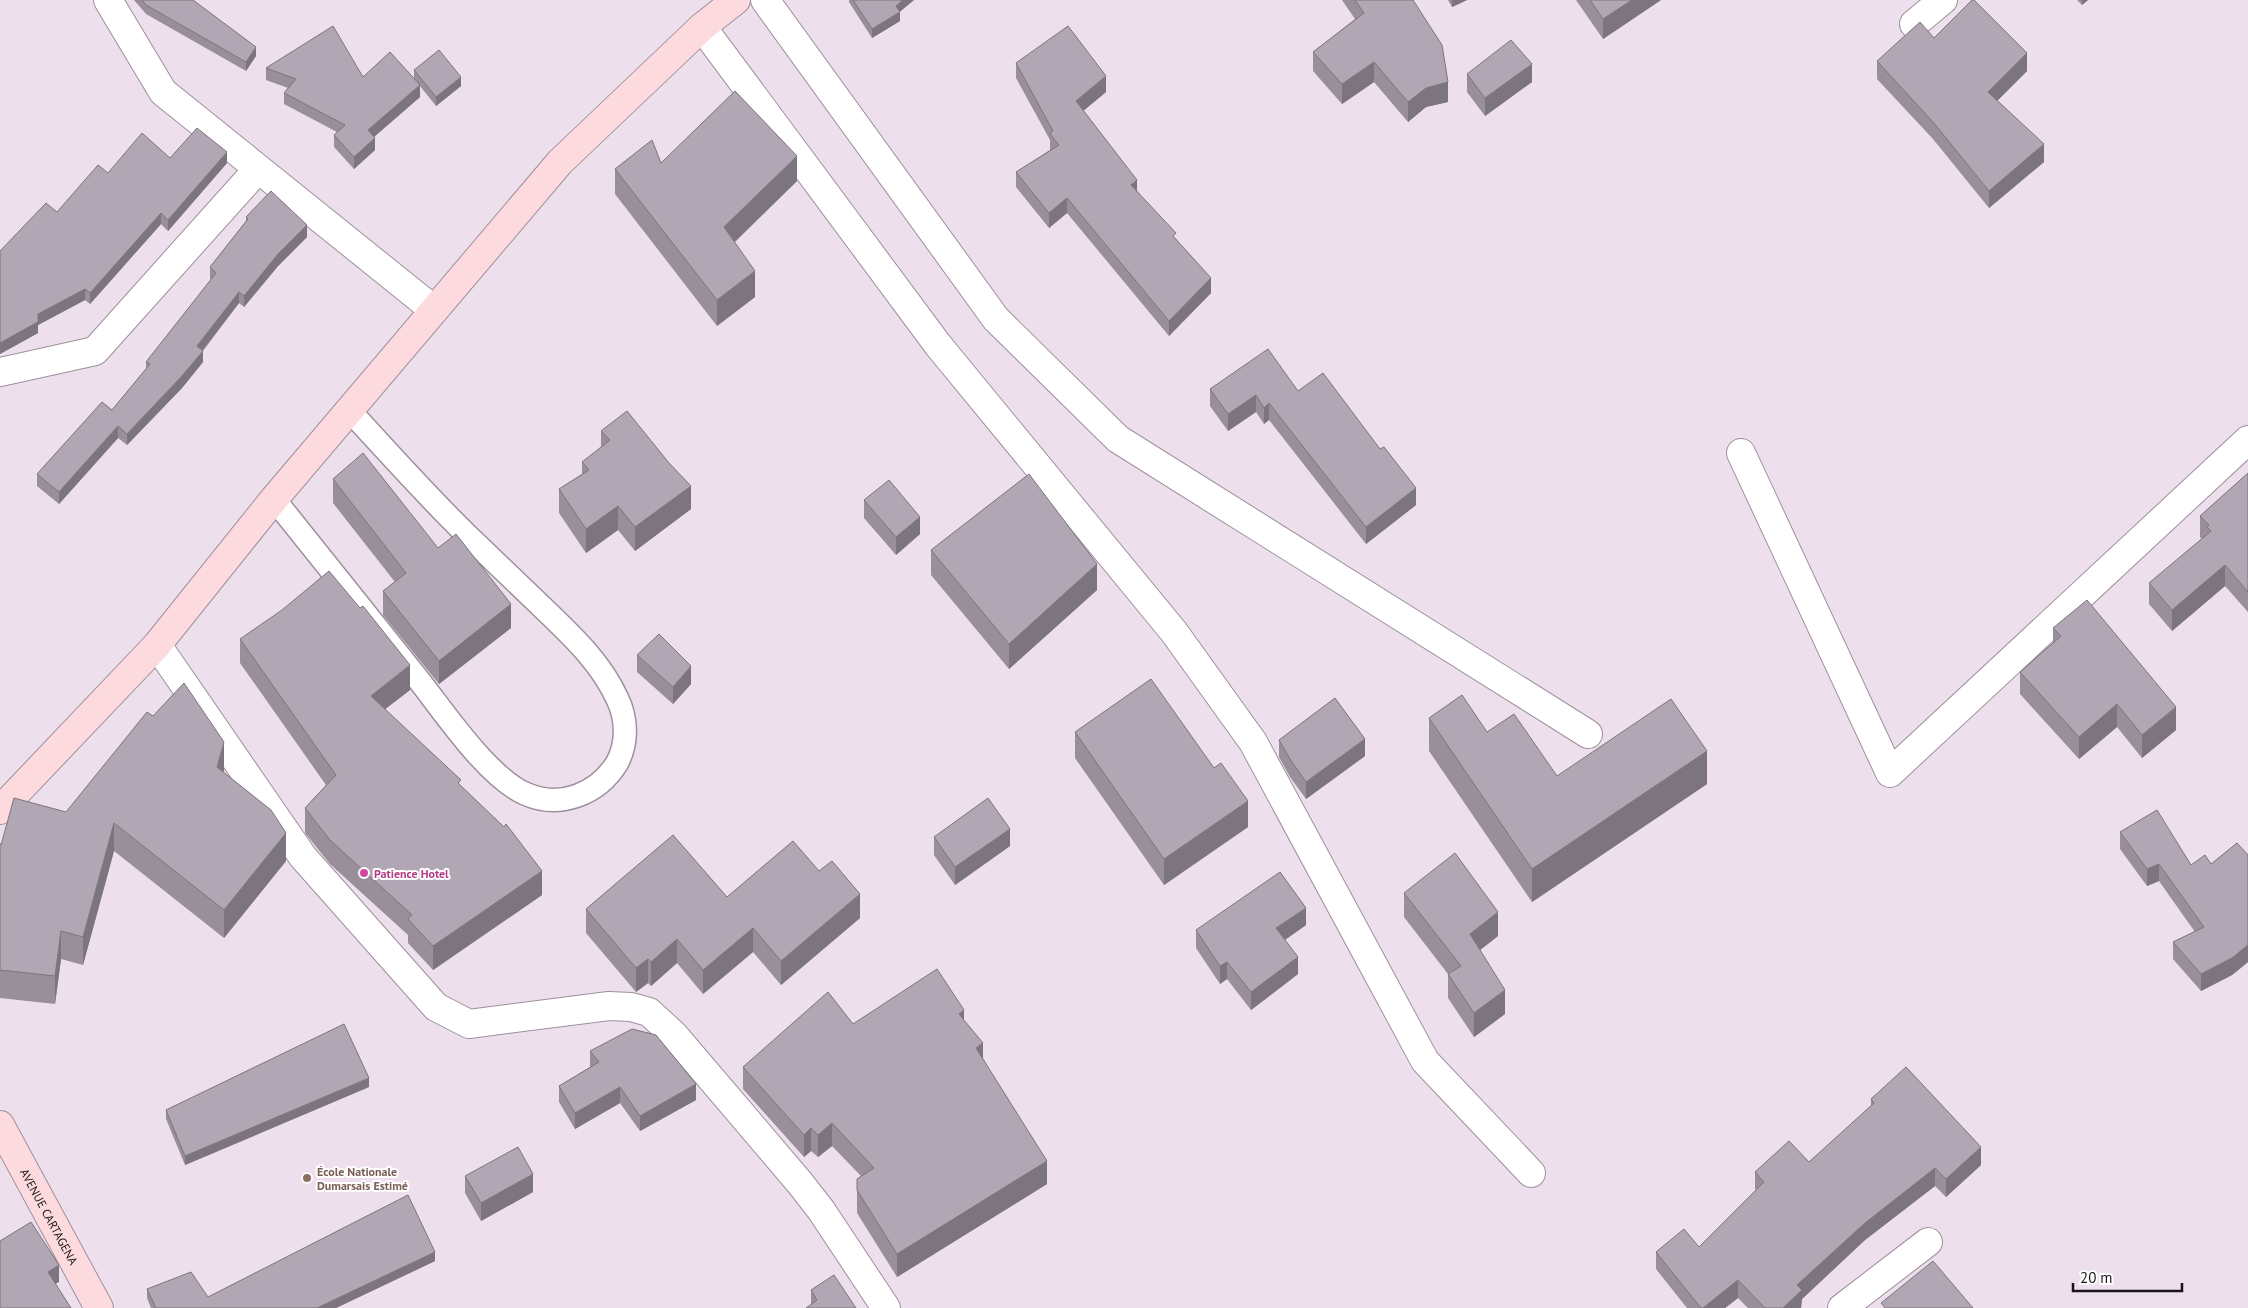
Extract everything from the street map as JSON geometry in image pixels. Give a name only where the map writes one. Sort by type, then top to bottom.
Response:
[{"type":"main road","points":[[0,810],[157,645],[274,499],[560,162],[702,27],[736,0]]},
{"type":"main road","name":"AVENUE CARTAGENA","points":[[0,1125],[100,1308]]},
{"type":"street","points":[[108,0],[163,92],[434,310]]},
{"type":"street","points":[[765,0],[996,319],[1118,440],[1588,734]]},
{"type":"street","points":[[1914,24],[1943,0]]},
{"type":"street","points":[[702,27],[938,345],[1174,632],[1253,742],[1425,1061],[1531,1173]]},
{"type":"street","points":[[0,372],[95,351],[258,169]]},
{"type":"street","points":[[1741,453],[1890,773],[2248,440]]},
{"type":"street","points":[[157,645],[302,857],[436,1008],[469,1024],[610,1006],[631,1007],[649,1012],[674,1035],[800,1182],[821,1210],[886,1308]]},
{"type":"street","points":[[1842,1308],[1928,1242]]},
{"type":"lane","points":[[274,499],[462,735],[510,785],[525,794],[543,800],[565,800],[580,796],[595,787],[608,775],[618,761],[623,746],[625,730],[623,713],[605,677],[587,651],[457,525],[349,410]]},
{"type":"building","points":[[142,0],[193,0],[256,47],[246,62],[146,5]]},
{"type":"building","points":[[853,0],[903,0],[896,6],[900,12],[872,29]]},
{"type":"building","points":[[1355,0],[1413,0],[1442,45],[1448,82],[1426,88],[1408,102],[1374,62],[1342,84],[1313,52],[1364,13]]},
{"type":"building","points":[[1590,0],[1632,0],[1603,19]]},
{"type":"building","points":[[1972,0],[2027,53],[1988,92],[2044,144],[1989,191],[1933,122],[1877,61],[1920,22],[1934,38]]},
{"type":"building","points":[[333,26],[363,77],[390,52],[420,85],[368,130],[375,138],[354,157],[334,135],[345,125],[284,93],[296,79],[266,68]]},
{"type":"building","points":[[1068,26],[1106,76],[1076,101],[1137,180],[1131,185],[1176,233],[1173,236],[1211,278],[1169,321],[1067,198],[1049,213],[1016,172],[1059,145],[1050,134],[1053,131],[1016,63]]},
{"type":"building","points":[[1511,40],[1532,64],[1485,98],[1467,74]]},
{"type":"building","points":[[439,50],[461,77],[436,97],[414,70]]},
{"type":"building","points":[[735,91],[797,156],[724,227],[755,271],[717,300],[615,169],[652,140],[661,163]]},
{"type":"building","points":[[197,128],[227,152],[168,220],[161,213],[90,293],[85,289],[38,314],[38,322],[0,343],[0,251],[46,203],[57,212],[98,165],[108,173],[142,133],[170,158]]},
{"type":"building","points":[[271,191],[307,225],[278,254],[244,296],[239,292],[197,346],[203,351],[182,376],[127,434],[118,426],[59,492],[37,474],[102,402],[112,410],[150,364],[146,362],[216,273],[210,267],[248,219],[246,217]]},
{"type":"building","points":[[1268,349],[1298,391],[1323,373],[1380,449],[1384,447],[1416,488],[1366,527],[1269,403],[1264,408],[1256,395],[1228,414],[1210,389]]},
{"type":"building","points":[[627,411],[669,463],[691,486],[635,527],[618,506],[586,529],[559,489],[589,470],[582,462],[610,440],[601,431]]},
{"type":"building","points":[[363,453],[438,548],[456,534],[511,604],[439,661],[383,591],[406,573],[333,479]]},
{"type":"building","points":[[2248,473],[2248,592],[2225,565],[2172,610],[2149,583],[2211,531],[2207,527],[2209,525],[2200,516]]},
{"type":"building","points":[[1029,474],[1097,564],[1009,644],[931,550]]},
{"type":"building","points":[[889,480],[920,517],[896,537],[864,500]]},
{"type":"building","points":[[329,571],[360,608],[363,606],[410,665],[371,696],[461,780],[458,783],[504,827],[506,824],[542,871],[433,946],[408,919],[412,915],[330,840],[305,808],[336,775],[240,639],[282,610]]},
{"type":"building","points":[[2087,600],[2176,707],[2142,735],[2117,704],[2079,737],[2020,672],[2061,636],[2053,628]]},
{"type":"building","points":[[659,634],[691,666],[673,687],[637,655]]},
{"type":"building","points":[[1151,679],[1214,768],[1221,763],[1248,801],[1164,859],[1075,732]]},
{"type":"building","points":[[184,683],[224,742],[217,767],[271,810],[286,833],[224,910],[114,823],[83,937],[61,931],[55,976],[0,970],[0,844],[14,798],[66,812],[147,712],[153,716]]},
{"type":"building","points":[[1462,695],[1487,732],[1514,714],[1557,776],[1671,699],[1707,751],[1532,869],[1429,718]]},
{"type":"building","points":[[1335,698],[1365,739],[1306,782],[1279,740]]},
{"type":"building","points":[[988,798],[1010,829],[955,867],[934,837]]},
{"type":"building","points":[[2157,810],[2191,865],[2205,855],[2211,864],[2237,843],[2248,855],[2248,945],[2232,958],[2201,974],[2173,942],[2204,927],[2159,864],[2147,869],[2120,832]]},
{"type":"building","points":[[673,835],[727,897],[793,841],[819,871],[832,861],[860,894],[781,961],[753,928],[703,970],[677,939],[651,962],[648,959],[636,968],[586,909]]},
{"type":"building","points":[[1455,853],[1498,912],[1470,934],[1505,990],[1474,1013],[1448,974],[1461,966],[1404,893]]},
{"type":"building","points":[[1280,872],[1306,908],[1276,928],[1298,957],[1251,992],[1227,962],[1220,966],[1196,930]]},
{"type":"building","points":[[937,969],[964,1010],[959,1014],[983,1043],[976,1048],[1047,1161],[897,1254],[857,1190],[857,1179],[874,1168],[832,1123],[818,1135],[811,1128],[804,1135],[743,1067],[828,992],[853,1024]]},
{"type":"building","points":[[344,1024],[369,1078],[185,1156],[166,1110]]},
{"type":"building","points":[[632,1029],[656,1035],[696,1084],[640,1116],[620,1087],[575,1113],[559,1086],[599,1062],[590,1051]]},
{"type":"building","points":[[1906,1067],[1981,1147],[1946,1179],[1935,1168],[1865,1223],[1797,1285],[1802,1290],[1783,1308],[1765,1308],[1738,1280],[1701,1308],[1656,1252],[1684,1229],[1699,1247],[1764,1182],[1755,1172],[1789,1141],[1809,1162],[1874,1103],[1871,1099]]},
{"type":"building","points":[[518,1147],[533,1174],[481,1203],[465,1176]]},
{"type":"building","points":[[408,1195],[435,1252],[317,1308],[156,1308],[147,1289],[191,1272],[208,1297]]},
{"type":"building","points":[[31,1222],[59,1265],[48,1272],[71,1308],[0,1308],[0,1241]]},
{"type":"building","points":[[1933,1261],[1973,1308],[1885,1308],[1881,1303]]},
{"type":"building","points":[[834,1275],[856,1308],[806,1308],[817,1300],[811,1290]]},
{"type":"place","name":"Patience Hotel","points":[[364,873]]},
{"type":"place","name":"École Nationale Dumarsais Estimé","points":[[307,1178]]}]
